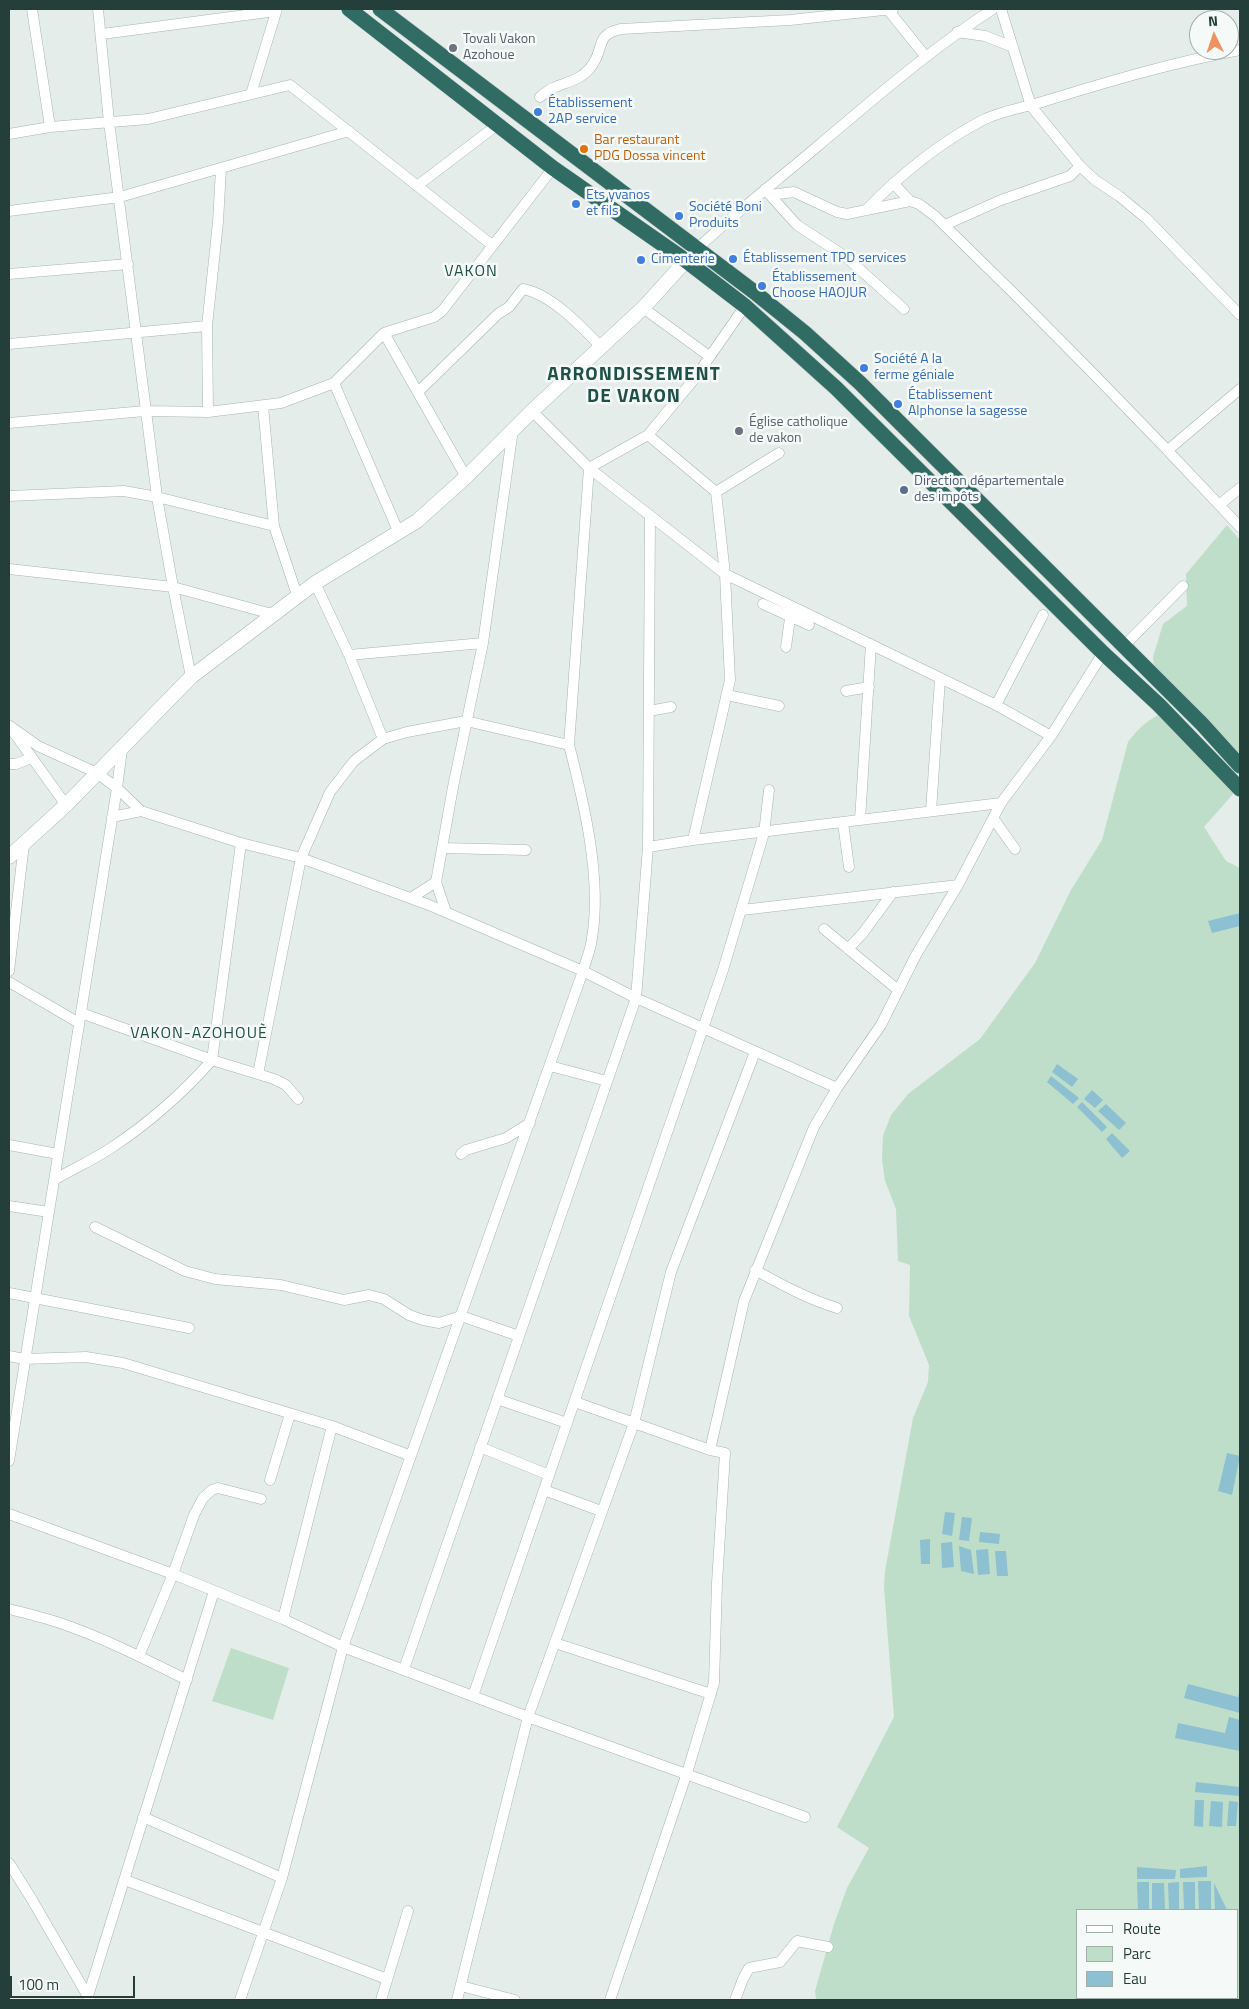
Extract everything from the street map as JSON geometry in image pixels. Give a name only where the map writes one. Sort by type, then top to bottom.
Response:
[{"type":"highway","points":[[349,9],[553,168],[685,260],[745,306],[836,388],[1103,653],[1159,704],[1240,789]]},
{"type":"highway","points":[[380,9],[697,248],[805,333],[860,383],[1202,724],[1240,766]]},
{"type":"main road","points":[[9,857],[66,806],[191,677],[315,583],[417,521],[466,477],[532,410],[643,308],[697,248]]},
{"type":"street","points":[[32,9],[50,127]]},
{"type":"street","points":[[98,9],[102,34],[109,122],[120,197],[145,411],[157,497],[191,677]]},
{"type":"street","points":[[697,248],[767,192],[926,57],[957,32],[993,9]]},
{"type":"street","points":[[1001,9],[1031,106],[1080,166],[1095,180],[1148,219],[1240,315]]},
{"type":"street","points":[[102,34],[276,10],[251,94]]},
{"type":"street","points":[[540,97],[552,89],[572,81],[591,68],[600,51],[604,35],[609,31],[621,29],[790,20],[891,10],[926,57]]},
{"type":"street","points":[[957,32],[985,36],[1013,47]]},
{"type":"street","points":[[866,210],[893,183],[926,156],[983,120],[1003,112],[1031,106],[1105,82],[1174,63],[1240,50]]},
{"type":"street","points":[[9,134],[50,127],[148,119],[290,85],[492,245]]},
{"type":"street","points":[[417,186],[497,125]]},
{"type":"street","points":[[9,211],[120,197],[349,131]]},
{"type":"street","points":[[945,225],[1001,200],[1070,176],[1080,166]]},
{"type":"street","points":[[9,423],[145,411],[208,412],[262,406],[281,403],[334,383],[384,333],[434,317],[442,312],[553,168]]},
{"type":"street","points":[[208,412],[206,326],[218,222],[221,169]]},
{"type":"street","points":[[893,183],[910,201],[919,204],[945,225],[1062,340],[1240,527]]},
{"type":"street","points":[[767,192],[794,192],[837,212],[847,214],[910,201]]},
{"type":"street","points":[[767,192],[797,225],[846,257],[904,309]]},
{"type":"street","points":[[9,274],[128,264]]},
{"type":"street","points":[[418,392],[498,314],[509,307],[523,289],[532,290],[564,311],[601,347]]},
{"type":"street","points":[[589,468],[648,435],[695,378],[745,306]]},
{"type":"street","points":[[643,308],[709,356]]},
{"type":"street","points":[[9,344],[206,326]]},
{"type":"street","points":[[384,333],[466,477]]},
{"type":"street","points":[[334,383],[399,533]]},
{"type":"street","points":[[1168,450],[1240,388]]},
{"type":"street","points":[[262,406],[274,526],[297,596]]},
{"type":"street","points":[[532,410],[589,468],[724,574],[791,612],[809,625]]},
{"type":"street","points":[[446,912],[436,882],[466,721],[483,642],[513,428]]},
{"type":"street","points":[[648,435],[716,492],[724,574],[730,680],[692,840]]},
{"type":"street","points":[[716,492],[779,453]]},
{"type":"street","points":[[240,2000],[282,1878],[343,1647],[584,971],[592,938],[595,904],[591,856],[580,789],[569,745],[589,468]]},
{"type":"street","points":[[1219,505],[1240,488]]},
{"type":"street","points":[[9,496],[124,491],[157,497],[274,526]]},
{"type":"street","points":[[404,1669],[636,998],[648,847],[650,515]]},
{"type":"street","points":[[9,569],[173,587],[272,614]]},
{"type":"street","points":[[315,583],[349,655],[383,739]]},
{"type":"street","points":[[1123,647],[1183,586]]},
{"type":"street","points":[[763,604],[791,612],[871,644],[996,705],[1051,736]]},
{"type":"street","points":[[786,647],[791,612]]},
{"type":"street","points":[[996,705],[1043,615]]},
{"type":"street","points":[[349,655],[483,642]]},
{"type":"street","points":[[860,820],[871,644]]},
{"type":"street","points":[[710,1450],[744,1301],[814,1127],[836,1088],[881,1025],[916,955],[958,885],[1001,803],[1051,736],[1103,653]]},
{"type":"street","points":[[931,812],[940,679]]},
{"type":"street","points":[[846,691],[868,686]]},
{"type":"street","points":[[727,695],[779,706]]},
{"type":"street","points":[[649,711],[671,707]]},
{"type":"street","points":[[258,1074],[301,858],[330,792],[354,761],[383,739],[407,732],[466,721],[569,745]]},
{"type":"street","points":[[9,724],[66,806]]},
{"type":"street","points":[[9,724],[38,746],[97,773],[117,788],[141,811],[241,843],[301,858],[411,898],[584,971],[636,998],[836,1088]]},
{"type":"street","points":[[9,1461],[12,1424],[35,1299],[122,749]]},
{"type":"street","points":[[9,764],[16,764],[31,758]]},
{"type":"street","points":[[473,1696],[703,1029],[742,910],[764,833],[769,790]]},
{"type":"street","points":[[648,847],[692,840],[764,833],[1001,803]]},
{"type":"street","points":[[112,817],[141,811]]},
{"type":"street","points":[[994,818],[1015,849]]},
{"type":"street","points":[[843,823],[849,867]]},
{"type":"street","points":[[54,1180],[110,1149],[161,1111],[188,1087],[212,1060],[241,843]]},
{"type":"street","points":[[9,971],[24,844]]},
{"type":"street","points":[[442,848],[526,850]]},
{"type":"street","points":[[411,898],[436,882]]},
{"type":"street","points":[[742,910],[958,885]]},
{"type":"street","points":[[848,949],[863,933],[893,892]]},
{"type":"street","points":[[824,929],[898,990]]},
{"type":"street","points":[[9,982],[80,1018],[258,1074],[286,1085],[298,1099]]},
{"type":"street","points":[[457,2000],[528,1718],[634,1423],[671,1272],[754,1052]]},
{"type":"street","points":[[550,1066],[607,1081]]},
{"type":"street","points":[[461,1154],[466,1150],[506,1138],[530,1122]]},
{"type":"street","points":[[9,1145],[58,1154]]},
{"type":"street","points":[[9,1206],[49,1212]]},
{"type":"street","points":[[95,1227],[185,1271],[216,1279],[280,1285],[344,1300],[369,1295],[384,1299],[409,1315],[439,1323],[461,1316],[519,1336]]},
{"type":"street","points":[[756,1270],[788,1289],[837,1308]]},
{"type":"street","points":[[9,1293],[189,1328]]},
{"type":"street","points":[[9,1356],[24,1359],[86,1357],[123,1363],[332,1426],[411,1456]]},
{"type":"street","points":[[497,1399],[567,1423]]},
{"type":"street","points":[[575,1402],[710,1450],[725,1453],[717,1583],[714,1683],[687,1773],[610,2000]]},
{"type":"street","points":[[270,1480],[290,1414]]},
{"type":"street","points":[[283,1619],[332,1426]]},
{"type":"street","points":[[480,1447],[549,1474]]},
{"type":"street","points":[[139,1656],[194,1514],[203,1498],[218,1488],[261,1499]]},
{"type":"street","points":[[544,1490],[601,1511]]},
{"type":"street","points":[[9,1514],[172,1574],[283,1619],[343,1647],[528,1718],[687,1773],[805,1817]]},
{"type":"street","points":[[90,1998],[143,1817],[214,1591]]},
{"type":"street","points":[[9,1609],[57,1622],[139,1656],[186,1680]]},
{"type":"street","points":[[555,1643],[711,1694]]},
{"type":"street","points":[[143,1817],[282,1878]]},
{"type":"street","points":[[9,1863],[32,1898],[90,1998]]},
{"type":"street","points":[[125,1880],[387,1979]]},
{"type":"street","points":[[381,2000],[408,1911]]},
{"type":"street","points":[[736,2000],[749,1968],[780,1962],[797,1941],[828,1947]]},
{"type":"street","points":[[461,1986],[515,2000]]},
{"type":"green space","points":[[1227,525],[1240,540],[1240,754],[1154,668],[1153,657],[1163,624],[1187,606],[1186,574]]},
{"type":"green space","points":[[1167,711],[1240,786],[1204,827],[1226,861],[1240,868],[1240,2000],[816,2000],[815,1991],[834,1924],[847,1888],[869,1848],[837,1827],[894,1717],[884,1587],[885,1571],[913,1418],[928,1382],[929,1365],[909,1316],[910,1265],[898,1261],[896,1209],[885,1181],[882,1159],[883,1136],[891,1115],[908,1094],[980,1039],[1035,963],[1071,890],[1102,840],[1128,742],[1150,720]]},
{"type":"green space","points":[[231,1648],[289,1668],[273,1720],[212,1701]]},
{"type":"water","points":[[1240,913],[1240,926],[1212,933],[1208,921]]},
{"type":"water","points":[[1057,1064],[1078,1079],[1072,1087],[1052,1072]]},
{"type":"water","points":[[1051,1076],[1079,1098],[1073,1104],[1047,1082]]},
{"type":"water","points":[[1092,1090],[1103,1100],[1095,1108],[1084,1099]]},
{"type":"water","points":[[1082,1102],[1107,1127],[1102,1132],[1077,1107]]},
{"type":"water","points":[[1106,1104],[1126,1123],[1119,1130],[1098,1111]]},
{"type":"water","points":[[1112,1133],[1130,1151],[1122,1158],[1106,1139]]},
{"type":"water","points":[[1227,1453],[1240,1456],[1232,1495],[1218,1491]]},
{"type":"water","points":[[945,1512],[955,1513],[952,1536],[942,1534]]},
{"type":"water","points":[[962,1517],[972,1518],[969,1541],[959,1540]]},
{"type":"water","points":[[980,1532],[1000,1534],[999,1544],[979,1542]]},
{"type":"water","points":[[930,1539],[930,1564],[921,1564],[920,1540]]},
{"type":"water","points":[[952,1542],[954,1567],[942,1568],[941,1543]]},
{"type":"water","points":[[959,1546],[971,1550],[974,1574],[961,1571]]},
{"type":"water","points":[[988,1549],[990,1574],[978,1575],[976,1550]]},
{"type":"water","points":[[995,1551],[1006,1551],[1008,1576],[997,1576]]},
{"type":"water","points":[[1188,1684],[1238,1697],[1240,1688],[1240,1713],[1184,1698]]},
{"type":"water","points":[[1229,1717],[1240,1720],[1240,1751],[1175,1738],[1178,1723],[1225,1733]]},
{"type":"water","points":[[1196,1782],[1240,1787],[1240,1796],[1195,1792]]},
{"type":"water","points":[[1195,1800],[1204,1800],[1203,1827],[1194,1826]]},
{"type":"water","points":[[1211,1801],[1223,1802],[1222,1827],[1209,1826]]},
{"type":"water","points":[[1229,1801],[1238,1802],[1236,1826],[1227,1826]]},
{"type":"water","points":[[1207,1866],[1207,1877],[1180,1878],[1180,1869]]},
{"type":"water","points":[[1137,1867],[1176,1870],[1175,1879],[1137,1879]]},
{"type":"water","points":[[1198,1881],[1211,1881],[1211,1909],[1199,1909]]},
{"type":"water","points":[[1137,1882],[1149,1882],[1149,1909],[1138,1909]]},
{"type":"water","points":[[1179,1882],[1179,1909],[1169,1909],[1168,1883]]},
{"type":"water","points":[[1183,1882],[1195,1882],[1195,1909],[1184,1909]]},
{"type":"water","points":[[1152,1883],[1164,1883],[1165,1909],[1152,1909]]},
{"type":"water","points":[[1214,1883],[1227,1909],[1215,1909]]},
{"type":"place","name":"Tovali Vakon Azohoue","points":[[453,48]]},
{"type":"place","name":"Établissement 2AP service","points":[[538,112]]},
{"type":"place","name":"Bar restaurant PDG Dossa vincent","points":[[584,149]]},
{"type":"place","name":"Ets yvanos et fils","points":[[576,204]]},
{"type":"place","name":"Société Boni Produits","points":[[679,216]]},
{"type":"place","name":"Établissement TPD services","points":[[733,259]]},
{"type":"place","name":"Cimenterie","points":[[641,260]]},
{"type":"place","name":"Établissement Choose HAOJUR","points":[[762,286]]},
{"type":"place","name":"Société A la ferme géniale","points":[[864,368]]},
{"type":"place","name":"Établissement Alphonse la sagesse","points":[[898,404]]},
{"type":"place","name":"Église catholique de vakon","points":[[739,431]]},
{"type":"place","name":"Direction départementale des impôts","points":[[904,490]]},
{"type":"district","name":"VAKON","points":[[471,272]]},
{"type":"district","name":"ARRONDISSEMENT DE VAKON","points":[[634,386]]},
{"type":"district","name":"VAKON-AZOHOUÈ","points":[[199,1034]]}]
